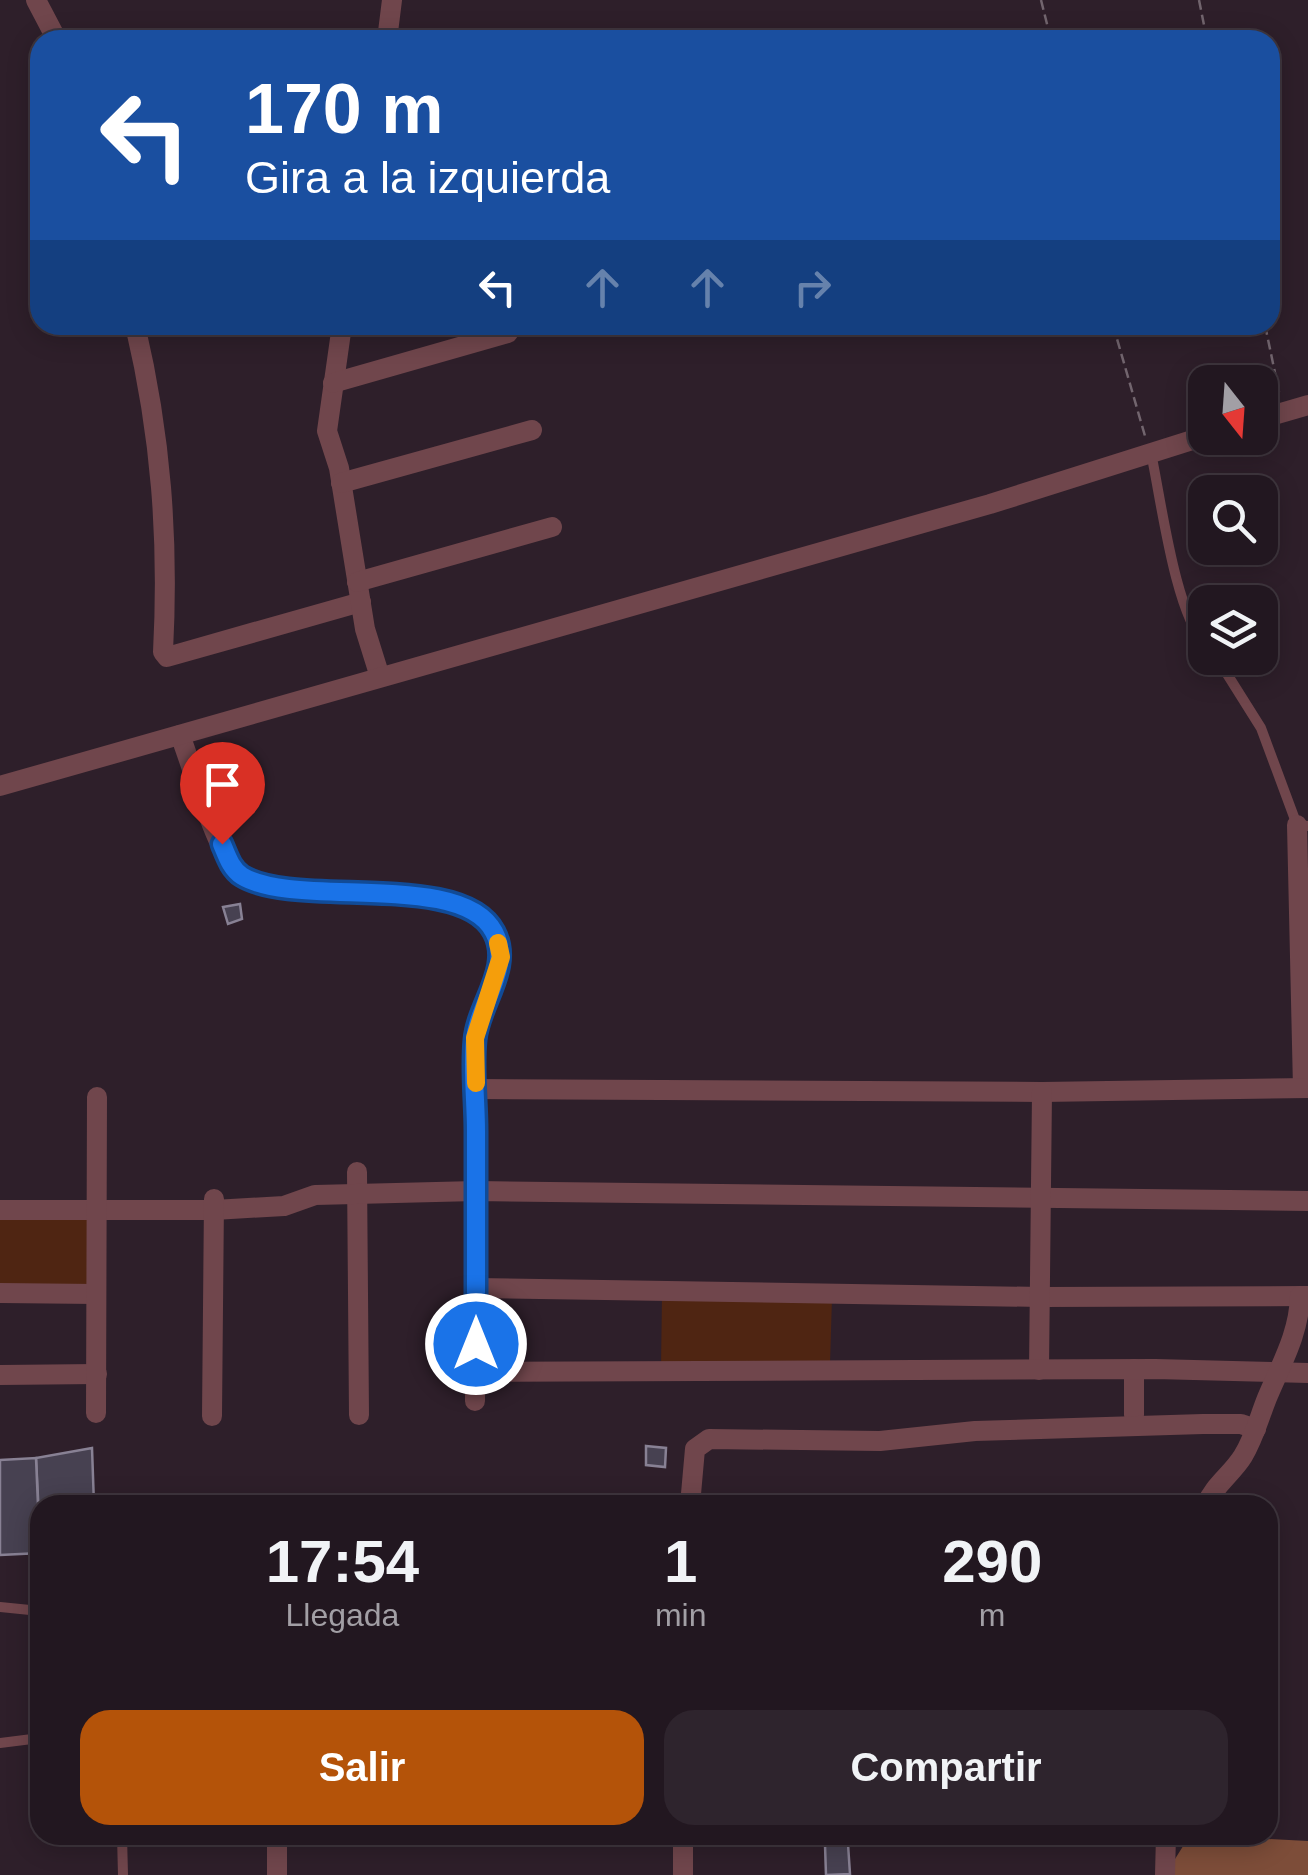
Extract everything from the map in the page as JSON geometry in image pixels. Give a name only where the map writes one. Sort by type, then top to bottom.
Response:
[{"type":"street","points":[[36,0],[52,30]]},
{"type":"street","points":[[388,30],[392,0]]},
{"type":"street","points":[[137,335],[162,470],[166,601],[163,652],[167,657],[552,527]]},
{"type":"street","points":[[340,335],[327,431],[380,677]]},
{"type":"street","points":[[332,383],[498,335]]},
{"type":"street","points":[[1278,414],[1308,405]]},
{"type":"street","points":[[341,483],[532,430]]},
{"type":"street","points":[[0,786],[990,504],[1188,441]]},
{"type":"street","points":[[180,735],[231,866],[241,876],[265,884],[381,893],[456,904],[476,913],[492,928],[501,957],[475,1038],[475,1401]]},
{"type":"street","points":[[476,1089],[1042,1092],[1306,1088],[1302,825]]},
{"type":"street","points":[[1039,1370],[1042,1092]]},
{"type":"street","points":[[96,1413],[97,1097]]},
{"type":"street","points":[[357,1172],[359,1415]]},
{"type":"street","points":[[0,1210],[96,1210],[214,1203],[284,1206],[315,1195],[476,1191],[1308,1200]]},
{"type":"street","points":[[212,1416],[214,1203]]},
{"type":"street","points":[[476,1288],[1041,1297],[1304,1296],[1299,1318],[1242,1458],[1211,1495]]},
{"type":"street","points":[[0,1293],[96,1294]]},
{"type":"street","points":[[1134,1370],[1134,1415]]},
{"type":"street","points":[[476,1372],[1308,1373]]},
{"type":"street","points":[[0,1374],[98,1374]]},
{"type":"street","points":[[691,1495],[695,1449],[709,1439],[880,1441],[975,1430],[1203,1424],[1256,1428]]},
{"type":"street","points":[[277,1845],[277,1875]]},
{"type":"street","points":[[683,1845],[683,1875]]},
{"type":"street","points":[[1166,1845],[1166,1875]]},
{"type":"lane","points":[[1150,452],[1188,612]]},
{"type":"lane","points":[[1228,675],[1261,728],[1302,825]]},
{"type":"lane","points":[[0,1607],[30,1609]]},
{"type":"lane","points":[[0,1744],[30,1740]]},
{"type":"lane","points":[[122,1845],[122,1875]]},
{"type":"path","points":[[1041,0],[1048,30]]},
{"type":"path","points":[[1199,0],[1205,30]]},
{"type":"path","points":[[1116,335],[1150,452]]},
{"type":"path","points":[[1267,335],[1273,365]]},
{"type":"shaded area","points":[[0,1215],[90,1215],[90,1287],[0,1287]]},
{"type":"shaded area","points":[[662,1296],[832,1298],[830,1364],[661,1365]]},
{"type":"shaded area","points":[[1278,1839],[1308,1841],[1308,1875],[1165,1875],[1184,1845],[1278,1845]]},
{"type":"building","points":[[240,904],[242,919],[228,924],[223,907]]},
{"type":"building","points":[[646,1446],[666,1448],[665,1467],[646,1465]]},
{"type":"building","points":[[92,1448],[94,1495],[38,1495],[36,1458]]},
{"type":"building","points":[[36,1458],[38,1495],[30,1495],[30,1554],[0,1555],[0,1460]]},
{"type":"building","points":[[825,1845],[848,1845],[850,1874],[826,1875]]},
{"type":"slow traffic","points":[[476,1083],[475,1038],[501,957],[498,943]]},
{"type":"route","points":[[222,844],[231,866],[241,876],[265,884],[381,893],[456,904],[476,913],[492,928],[501,957],[475,1038],[476,1344]]}]
